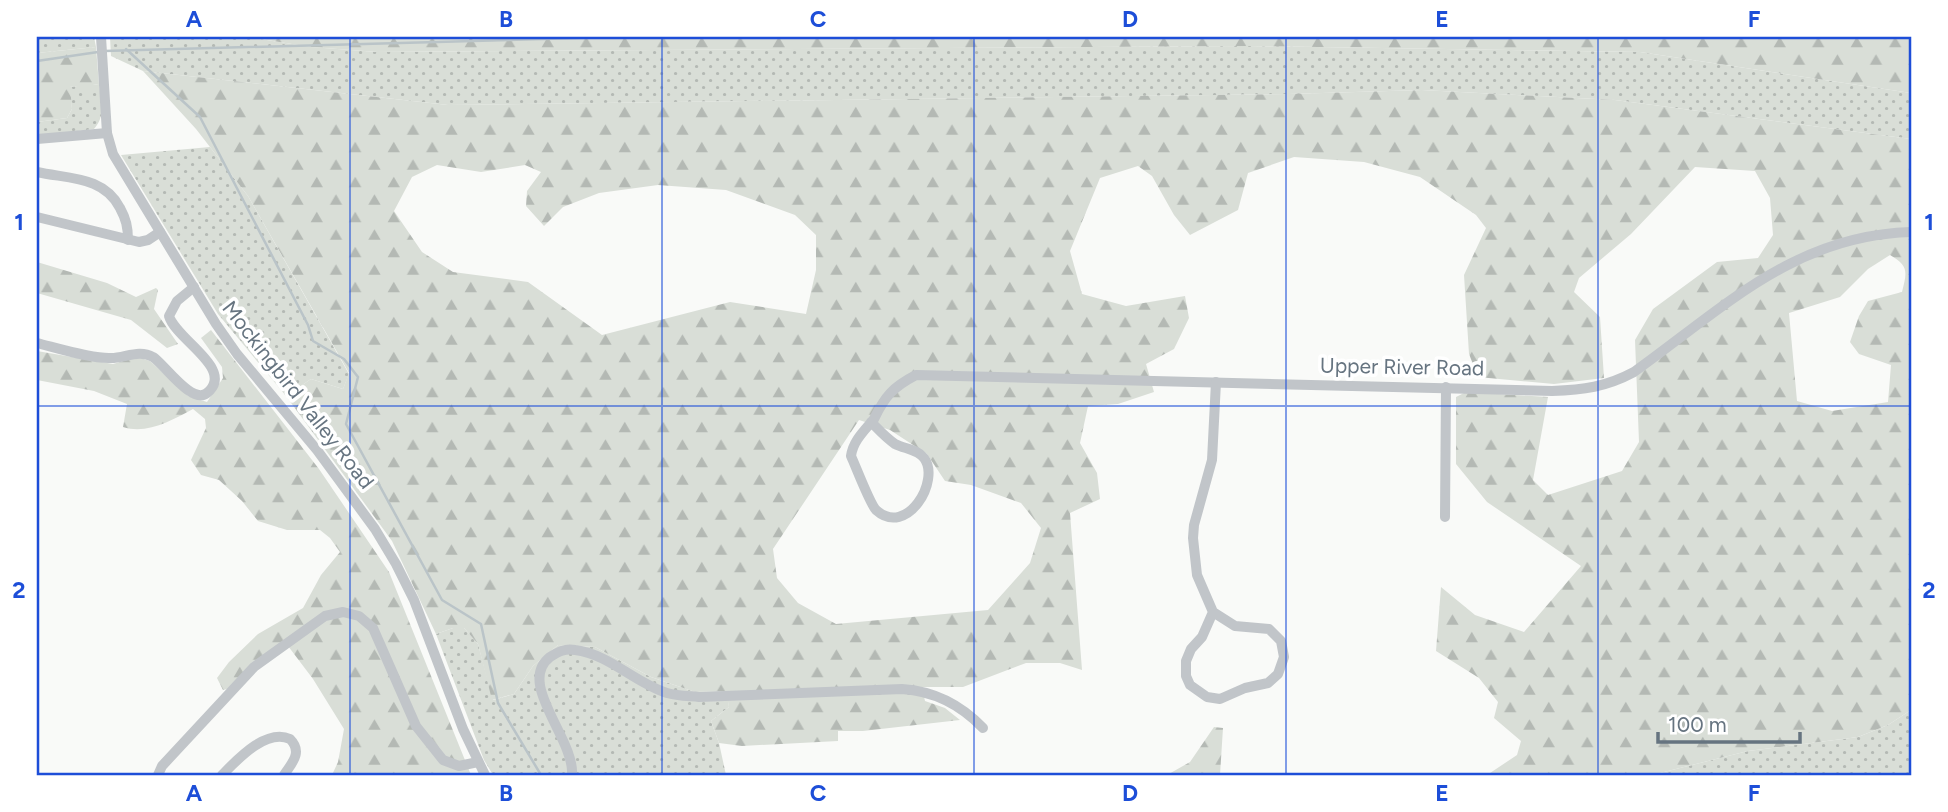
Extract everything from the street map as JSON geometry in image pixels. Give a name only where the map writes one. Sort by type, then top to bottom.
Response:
[{"type":"street","name":"Mockingbird Valley Road","points":[[101,41],[107,132],[117,161],[237,354],[317,450],[397,564],[485,775]]},
{"type":"street","points":[[37,139],[107,132]]},
{"type":"street","points":[[37,172],[85,181],[108,190],[127,221],[128,240]]},
{"type":"street","points":[[37,217],[128,240],[148,240],[160,232]]},
{"type":"street","name":"Upper River Road","points":[[872,422],[896,444],[917,452],[928,467],[929,476],[915,508],[906,515],[897,517],[885,516],[874,508],[851,456],[859,435],[872,422],[883,400],[896,385],[916,375],[1552,391],[1604,386],[1634,372],[1732,298],[1792,261],[1831,245],[1885,234],[1911,232]]},
{"type":"street","points":[[37,343],[110,359],[133,354],[151,356],[190,392],[199,397],[205,396],[215,380],[213,366],[172,326],[169,316],[177,300],[194,287]]},
{"type":"street","points":[[1213,612],[1202,637],[1186,656],[1186,677],[1195,690],[1220,699],[1245,688],[1268,683],[1278,674],[1284,657],[1280,641],[1269,629],[1235,626],[1213,612],[1197,575],[1193,550],[1194,525],[1210,475],[1213,456],[1216,382]]},
{"type":"street","points":[[1445,517],[1446,387]]},
{"type":"street","points":[[158,775],[162,766],[254,667],[325,616],[342,612],[359,616],[373,628],[416,726],[443,760],[459,766],[478,762]]},
{"type":"street","points":[[572,775],[571,758],[539,689],[539,671],[543,663],[562,650],[571,649],[594,654],[668,693],[699,697],[902,689],[926,692],[954,705],[983,728]]},
{"type":"street","points":[[222,775],[261,742],[279,736],[290,739],[296,749],[295,758],[284,775]]},
{"type":"green space","points":[[37,37],[94,37],[96,47],[37,53]]},
{"type":"green space","points":[[110,37],[248,37],[311,47],[377,52],[1247,46],[1640,52],[1911,93],[1911,139],[1615,100],[1422,90],[448,105],[143,71],[111,56]]},
{"type":"green space","points":[[248,37],[1911,37],[1911,93],[1640,52],[1247,46],[377,52],[311,47]]},
{"type":"green space","points":[[96,47],[99,85],[93,84],[89,95],[77,86],[70,87],[72,109],[67,118],[37,122],[37,53]]},
{"type":"green space","points":[[143,71],[448,105],[1422,90],[1615,100],[1911,139],[1911,710],[1888,725],[1858,737],[1748,751],[1652,775],[1478,775],[1490,773],[1517,755],[1521,741],[1494,718],[1498,702],[1479,678],[1436,651],[1441,587],[1475,615],[1524,632],[1581,566],[1487,502],[1456,464],[1456,397],[1466,392],[1548,397],[1533,480],[1548,495],[1622,471],[1639,442],[1635,340],[1653,309],[1717,262],[1758,258],[1773,235],[1770,198],[1755,171],[1695,167],[1631,234],[1579,278],[1574,292],[1600,317],[1604,378],[1554,384],[1478,377],[1469,354],[1464,275],[1486,228],[1476,215],[1420,177],[1364,162],[1294,157],[1248,173],[1238,210],[1190,235],[1174,215],[1152,176],[1138,166],[1100,178],[1070,251],[1082,294],[1126,306],[1185,296],[1189,318],[1174,349],[1146,364],[1154,392],[1118,404],[1088,406],[1080,443],[1097,473],[1100,499],[1070,513],[1082,670],[1060,663],[1026,663],[963,687],[922,687],[925,701],[945,708],[960,720],[863,731],[838,731],[838,741],[742,746],[719,743],[711,721],[729,707],[726,691],[695,692],[651,677],[595,647],[558,645],[533,666],[514,694],[492,700],[478,644],[464,628],[453,628],[436,634],[392,541],[286,396],[311,379],[343,389],[349,373],[248,196],[196,129]],"holes":[[[437,165],[481,172],[525,165],[541,172],[527,191],[526,206],[544,226],[563,207],[599,193],[658,185],[726,190],[795,215],[816,235],[816,270],[806,314],[730,302],[602,335],[528,282],[453,272],[422,252],[394,211],[412,177]],[[1890,255],[1901,263],[1905,270],[1902,292],[1868,301],[1859,316],[1850,342],[1859,354],[1891,365],[1888,402],[1832,411],[1797,401],[1789,313],[1840,297],[1868,269]],[[859,420],[890,430],[927,454],[945,481],[971,485],[1021,503],[1041,528],[1030,563],[988,610],[836,624],[798,603],[777,578],[773,549]]]},
{"type":"green space","points":[[99,85],[102,108],[94,129],[37,136],[37,122],[67,118],[72,109],[69,87]]},
{"type":"green space","points":[[210,147],[248,196],[349,374],[343,389],[311,379],[286,396],[218,314],[121,155]]},
{"type":"green space","points":[[37,262],[107,283],[136,297],[156,288],[158,290],[154,309],[178,344],[167,348],[131,320],[37,293]]},
{"type":"green space","points":[[211,330],[319,469],[389,572],[471,775],[332,775],[338,762],[344,729],[313,679],[285,642],[231,688],[223,690],[217,678],[229,662],[258,634],[303,608],[321,575],[340,552],[320,530],[287,530],[258,521],[242,501],[219,480],[201,475],[191,460],[206,428],[205,419],[193,409],[150,428],[132,429],[123,427],[127,404],[94,391],[37,380],[37,351],[113,364],[137,357],[150,361],[188,396],[207,402],[223,378],[222,367],[201,338]]},
{"type":"green space","points":[[453,628],[464,628],[478,644],[493,700],[514,694],[533,666],[558,645],[595,647],[651,677],[695,692],[727,691],[729,707],[711,721],[726,775],[493,775],[484,760],[436,634]]},
{"type":"green space","points":[[1911,710],[1911,775],[1652,775],[1748,751],[1858,737],[1888,725]]},
{"type":"green space","points":[[1214,727],[1223,728],[1220,775],[1167,775],[1190,762]]},
{"type":"waterway","points":[[104,51],[615,37]]},
{"type":"waterway","points":[[126,49],[200,117],[308,325],[313,341],[344,359],[358,377],[346,424],[442,600],[481,624],[498,703],[541,775]]},
{"type":"waterway","points":[[37,61],[98,52]]}]
